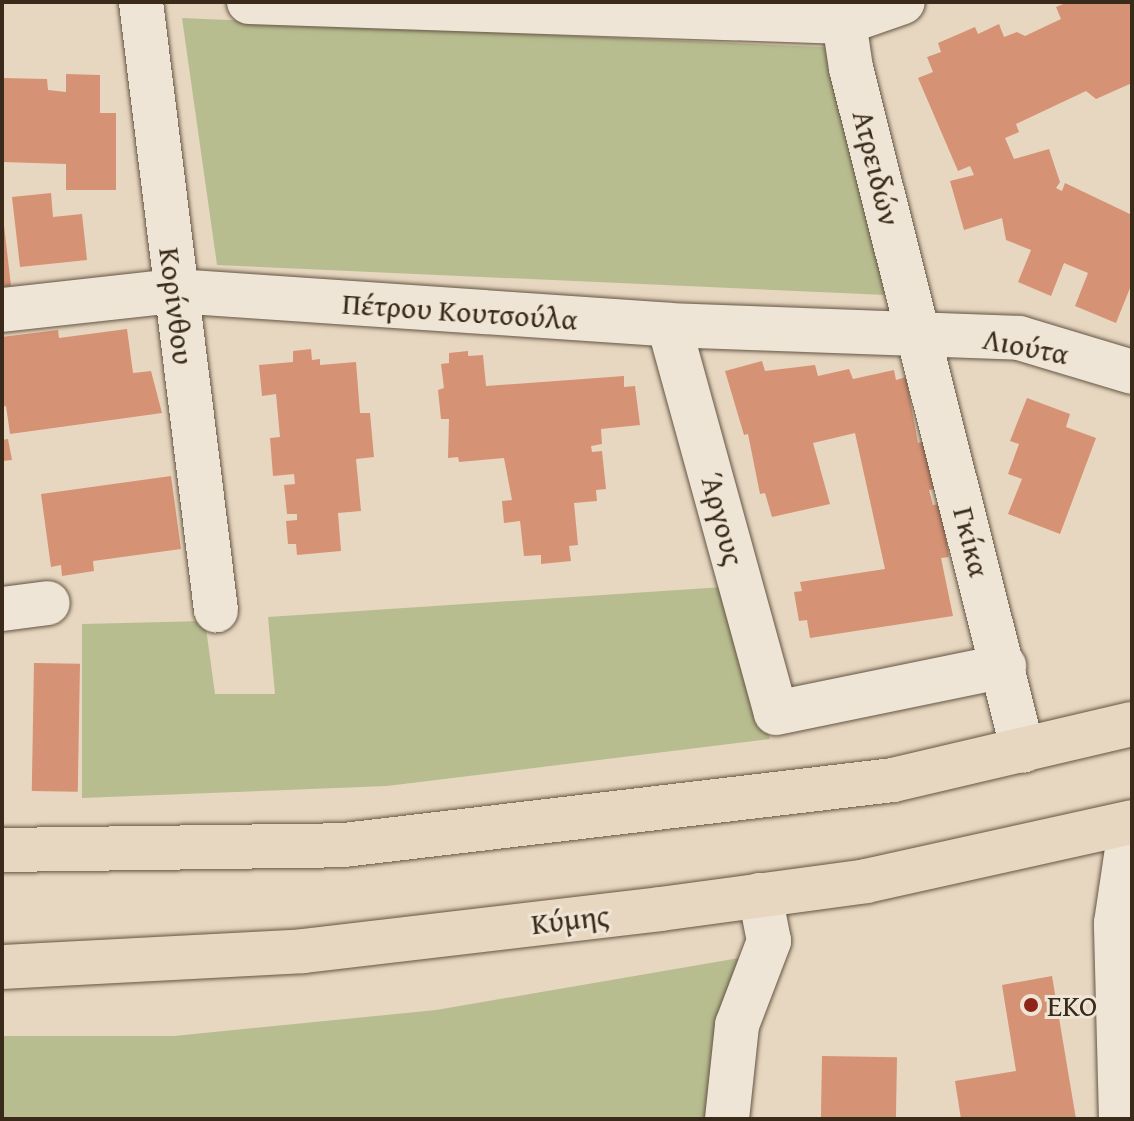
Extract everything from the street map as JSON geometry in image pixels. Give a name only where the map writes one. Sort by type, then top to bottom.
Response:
[{"type":"main road","points":[[2,850],[344,845],[893,780],[1132,724]]},
{"type":"main road","name":"Κύμης","points":[[2,967],[303,951],[760,895],[866,881],[1132,822]]},
{"type":"street","name":"Κορίνθου","points":[[141,2],[216,610]]},
{"type":"street","points":[[249,2],[843,12],[903,2]]},
{"type":"street","name":"Ατρειδών","points":[[843,12],[851,68],[919,332]]},
{"type":"street","name":"Πέτρου Κουτσούλα","points":[[2,310],[175,291],[669,325],[919,332]]},
{"type":"street","name":"Άργους","points":[[669,325],[776,713],[1004,666]]},
{"type":"street","name":"Λιούτα","points":[[919,332],[1019,338],[1132,372]]},
{"type":"street","name":"Γκίκα","points":[[919,332],[1023,751]]},
{"type":"street","points":[[2,609],[48,603]]},
{"type":"street","points":[[1121,1119],[1124,999],[1116,923],[1132,822]]},
{"type":"street","points":[[727,1119],[737,1025],[769,941],[760,895]]},
{"type":"green space","points":[[182,18],[841,48],[908,296],[217,265]]},
{"type":"green space","points":[[723,587],[770,739],[387,786],[82,798],[82,624],[205,621],[215,694],[275,694],[268,617]]},
{"type":"green space","points":[[745,957],[725,1119],[2,1119],[2,1036],[174,1036],[436,1010]]},
{"type":"building","points":[[1068,2],[1132,2],[1132,83],[1096,99],[1086,91],[1016,124],[1019,132],[1005,138],[1014,159],[1049,149],[1060,182],[1056,188],[1062,191],[1065,183],[1132,215],[1132,283],[1116,323],[1075,306],[1088,273],[1064,263],[1051,296],[1018,282],[1031,250],[1006,240],[1002,218],[964,230],[950,181],[974,175],[970,166],[958,171],[918,78],[933,72],[927,57],[941,52],[938,43],[975,27],[978,34],[999,24],[1004,37],[1017,32],[1025,36],[1061,19],[1056,7]]},
{"type":"building","points":[[66,74],[100,75],[100,113],[116,113],[116,190],[66,190],[66,164],[2,162],[2,78],[47,79],[48,90],[66,92]]},
{"type":"building","points":[[51,193],[53,217],[82,214],[87,260],[20,267],[12,197]]},
{"type":"building","points":[[2,208],[11,286],[2,287]]},
{"type":"building","points":[[127,329],[133,373],[151,371],[162,413],[10,434],[6,406],[2,407],[2,337],[58,330],[59,338]]},
{"type":"building","points":[[311,349],[312,360],[320,359],[320,365],[356,362],[360,413],[370,413],[374,457],[356,459],[361,511],[338,513],[341,551],[297,555],[296,544],[288,544],[286,521],[297,520],[297,514],[287,514],[284,485],[295,484],[294,474],[273,476],[270,438],[280,437],[276,394],[262,396],[259,365],[293,362],[293,351]]},
{"type":"building","points":[[468,351],[468,356],[483,355],[486,386],[624,376],[624,387],[635,386],[640,425],[601,429],[602,444],[591,446],[592,452],[602,451],[606,489],[596,490],[597,501],[574,503],[578,545],[569,546],[571,561],[541,564],[541,555],[524,556],[520,521],[504,523],[502,501],[512,500],[504,458],[459,462],[458,457],[448,458],[449,419],[441,419],[438,390],[444,388],[441,364],[449,363],[449,353]]},
{"type":"building","points":[[762,361],[765,371],[815,365],[818,376],[849,369],[853,379],[894,370],[896,380],[906,377],[918,443],[926,441],[935,489],[929,490],[933,505],[941,504],[949,557],[941,558],[953,616],[810,638],[807,620],[799,621],[794,592],[802,591],[800,582],[885,569],[855,433],[813,443],[830,504],[772,517],[765,493],[760,494],[748,434],[744,435],[725,371]]},
{"type":"building","points":[[1027,398],[1070,414],[1066,427],[1096,438],[1060,534],[1008,514],[1022,479],[1008,474],[1019,444],[1010,441]]},
{"type":"building","points":[[8,439],[12,460],[2,461],[2,440]]},
{"type":"building","points":[[171,476],[181,549],[93,561],[94,571],[62,576],[61,565],[51,567],[41,494]]},
{"type":"building","points":[[34,663],[80,664],[78,792],[32,791]]},
{"type":"building","points":[[1052,976],[1076,1119],[961,1119],[955,1081],[1016,1071],[1002,985]]},
{"type":"building","points":[[822,1056],[897,1057],[896,1119],[821,1119]]},
{"type":"place","name":"EKO","points":[[1031,1005]]}]
